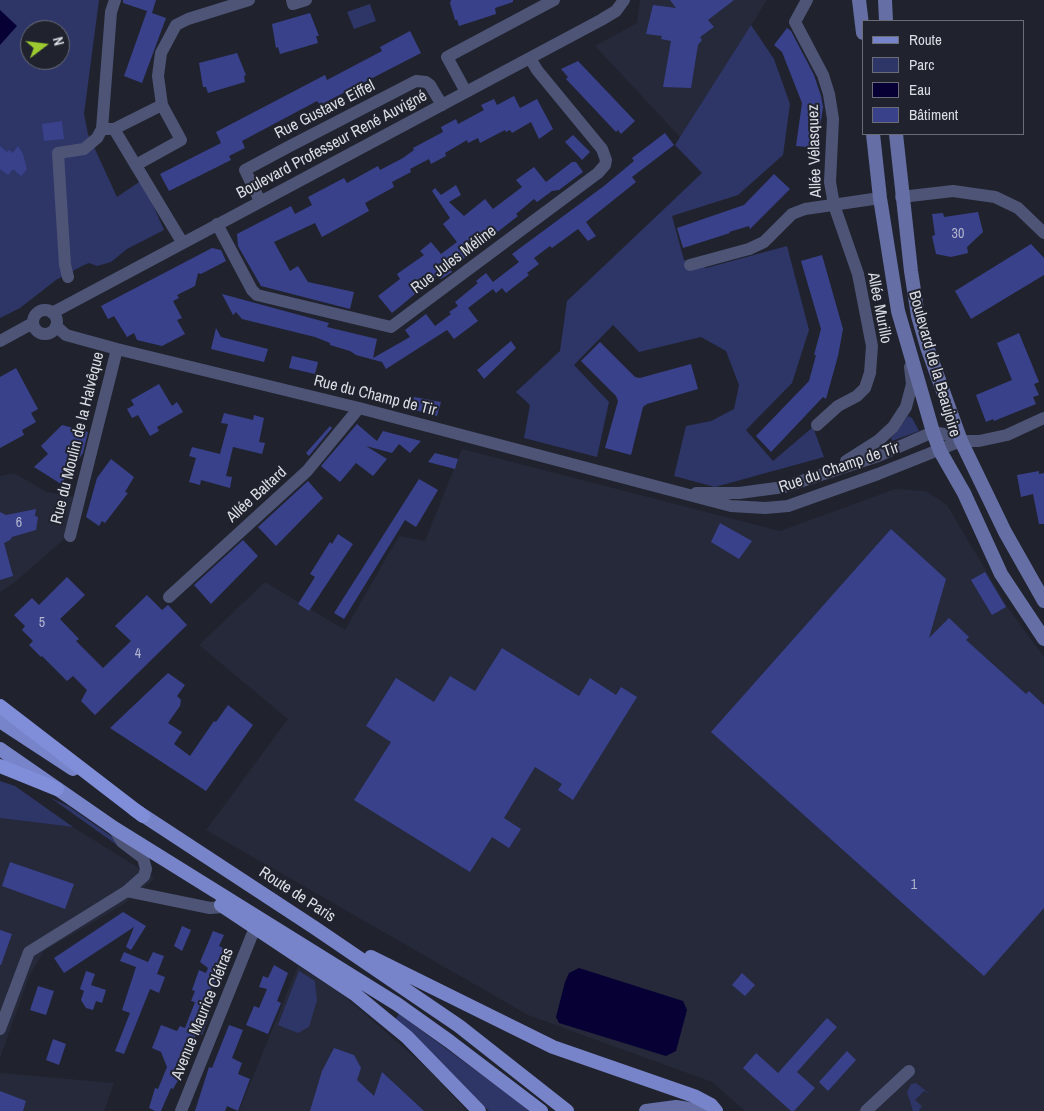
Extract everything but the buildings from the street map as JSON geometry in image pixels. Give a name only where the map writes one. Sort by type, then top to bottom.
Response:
[{"type":"highway","points":[[0,706],[143,816]]},
{"type":"highway","points":[[0,766],[57,789]]},
{"type":"main road","points":[[859,0],[862,25]]},
{"type":"main road","points":[[885,0],[886,20]]},
{"type":"main road","name":"Boulevard de la Beaujoire","points":[[873,135],[880,198],[898,311],[933,432],[940,451],[964,493],[1001,574],[1044,639]]},
{"type":"main road","name":"Boulevard de la Beaujoire","points":[[896,135],[901,197],[918,316],[961,441],[1005,532],[1044,601]]},
{"type":"main road","name":"Route de Paris","points":[[0,720],[315,928],[459,1026],[567,1111]]},
{"type":"main road","points":[[0,749],[114,828],[397,1004],[541,1111]]},
{"type":"main road","points":[[196,879],[223,907],[363,1001],[407,1037],[478,1111]]},
{"type":"main road","points":[[315,928],[441,994],[553,1048],[694,1096],[710,1105],[716,1111]]},
{"type":"main road","points":[[646,1111],[676,1106],[702,1111]]},
{"type":"street","points":[[115,0],[110,12],[108,129],[136,165],[182,242]]},
{"type":"street","points":[[136,165],[181,140],[162,105],[158,76],[161,53],[176,25],[188,19],[249,0]]},
{"type":"street","points":[[292,0],[294,4],[306,0]]},
{"type":"street","points":[[466,92],[447,57],[554,0]]},
{"type":"street","name":"Boulevard Professeur René Auvigné","points":[[52,313],[616,11],[624,0]]},
{"type":"street","name":"Allée Vélasquez","points":[[807,0],[795,22],[823,74],[829,94],[833,119],[830,182],[834,205],[880,198]]},
{"type":"street","name":"Rue Jules Méline","points":[[217,224],[252,290],[257,295],[386,327],[391,326],[598,173],[605,165],[606,160],[602,149],[537,70],[530,58]]},
{"type":"street","name":"Rue Gustave Eiffel","points":[[260,201],[245,170],[290,146],[416,81],[426,82],[430,85],[442,105]]},
{"type":"street","points":[[68,277],[65,264],[58,153],[84,148],[108,129],[162,105]]},
{"type":"street","points":[[901,197],[953,191],[995,197],[1018,208],[1044,233]]},
{"type":"street","points":[[690,265],[749,249],[764,242],[792,214],[805,209],[834,205]]},
{"type":"street","name":"Allée Murillo","points":[[817,425],[838,406],[857,396],[865,388],[870,373],[872,355],[872,346],[858,274],[834,205]]},
{"type":"street","points":[[40,312],[52,313],[56,319],[56,326],[52,332],[44,334],[36,330],[33,323],[35,316],[40,312]]},
{"type":"street","points":[[0,341],[33,323]]},
{"type":"street","name":"Rue du Champ de Tir","points":[[56,326],[66,334],[117,349],[359,408],[731,506],[765,508],[788,506],[940,451],[961,441]]},
{"type":"street","name":"Rue du Champ de Tir","points":[[820,476],[879,440],[893,427],[906,407],[912,384],[908,347]]},
{"type":"street","name":"Rue du Moulin de la Halvêque","points":[[70,536],[117,349]]},
{"type":"street","name":"Allée Baltard","points":[[169,597],[307,471],[359,408]]},
{"type":"street","points":[[933,432],[949,435],[961,441],[992,439],[1029,426],[1044,418]]},
{"type":"street","name":"Rue du Champ de Tir","points":[[687,493],[739,493],[771,489],[820,476],[878,456],[933,432]]},
{"type":"street","points":[[0,1029],[29,952],[127,891],[144,876],[145,863],[143,858],[122,842],[114,828]]},
{"type":"street","points":[[127,891],[210,908],[223,907]]},
{"type":"street","name":"Avenue Maurice Clétras","points":[[181,1111],[252,935],[256,930]]},
{"type":"street","points":[[866,1111],[909,1071]]},
{"type":"shaded area","points":[[640,0],[767,0],[681,138],[595,46],[637,23]]},
{"type":"shaded area","points":[[462,449],[780,531],[895,489],[926,491],[947,505],[1008,608],[1044,657],[1044,1111],[745,1111],[712,1082],[528,1015],[206,830],[288,719],[199,645],[265,582],[345,630],[399,536],[425,541]]},
{"type":"shaded area","points":[[14,473],[47,492],[75,497],[66,535],[62,541],[15,582],[0,592],[0,476]]},
{"type":"shaded area","points":[[0,818],[73,827],[155,878],[124,904],[44,951],[30,974],[0,1058]]},
{"type":"shaded area","points":[[298,966],[342,994],[428,1069],[467,1111],[239,1111]]},
{"type":"shaded area","points":[[0,1073],[114,1083],[104,1111],[0,1111]]},
{"type":"green space","points":[[0,0],[99,0],[84,114],[88,134],[117,197],[142,180],[164,230],[127,249],[111,262],[97,266],[89,263],[56,280],[20,308],[0,318]]},
{"type":"green space","points":[[370,4],[376,21],[354,29],[347,12]]},
{"type":"green space","points":[[751,25],[774,59],[790,104],[783,155],[738,195],[672,216],[684,260],[706,268],[787,246],[809,330],[792,383],[746,430],[773,461],[813,427],[824,457],[715,487],[674,476],[686,426],[711,421],[734,409],[739,385],[726,351],[701,337],[639,352],[613,325],[574,365],[609,402],[597,457],[524,438],[530,405],[516,392],[560,351],[567,301],[702,173],[675,145]]},
{"type":"green space","points":[[908,416],[912,418],[919,431],[892,441],[891,438]]},
{"type":"green space","points":[[0,781],[15,786],[73,827],[0,818]]},
{"type":"green space","points":[[51,798],[68,806],[137,854],[138,860]]},
{"type":"green space","points":[[299,971],[315,981],[317,1000],[309,1027],[298,1033],[278,1025]]},
{"type":"green space","points":[[399,1014],[529,1111],[489,1111],[426,1048],[394,1021]]},
{"type":"green space","points":[[916,1083],[931,1095],[924,1091],[915,1100],[922,1106],[919,1111],[913,1111],[907,1092],[911,1084]]},
{"type":"water","points":[[0,10],[17,26],[0,45]]},
{"type":"water","points":[[579,968],[683,1001],[687,1010],[676,1051],[666,1056],[559,1023],[556,1017],[565,982],[569,973]]}]
